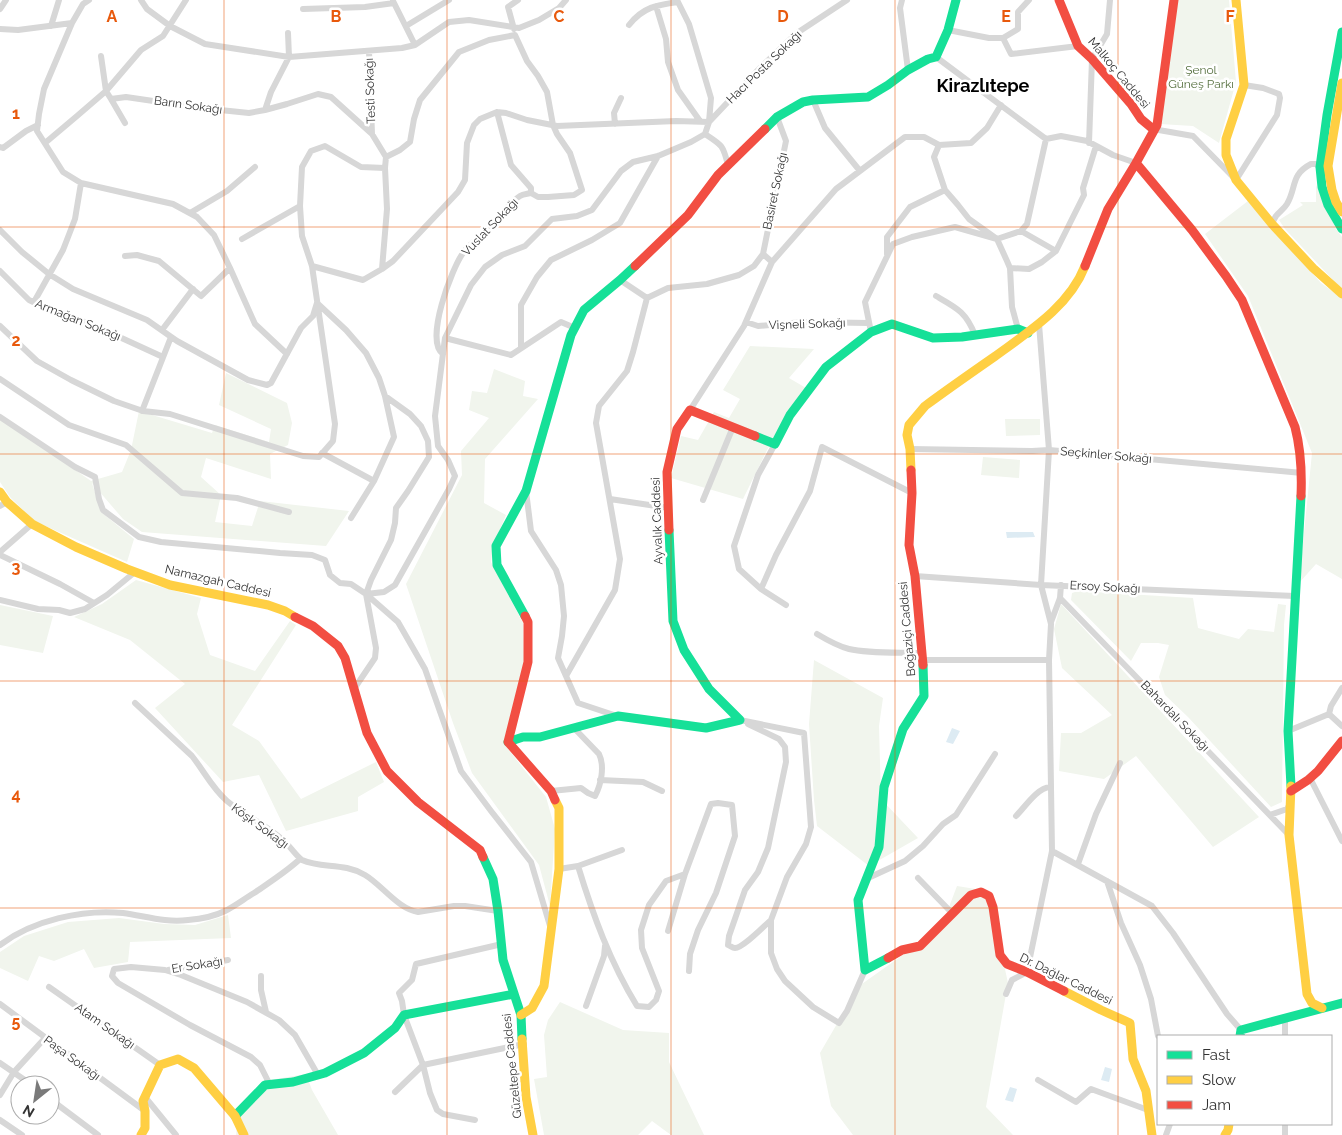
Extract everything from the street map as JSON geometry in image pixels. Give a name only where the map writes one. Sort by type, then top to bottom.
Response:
[{"type":"street","points":[[0,9],[6,0]]},
{"type":"street","points":[[51,26],[59,0]]},
{"type":"street","points":[[88,0],[83,4],[72,23],[44,89],[37,131],[63,172],[81,183],[173,204],[198,216],[214,235],[254,324],[287,354]]},
{"type":"street","points":[[142,0],[147,9],[170,26],[205,44],[289,57],[402,48],[415,45],[449,22],[469,20],[519,28],[539,20],[559,8],[566,0]]},
{"type":"street","points":[[44,143],[106,91],[141,50],[163,36],[186,0]]},
{"type":"street","points":[[406,26],[449,0]]},
{"type":"street","points":[[497,112],[510,165],[530,188],[531,193],[538,197],[548,197],[574,195],[582,190],[570,153],[553,125],[547,92],[527,61],[515,36],[508,6],[518,0]]},
{"type":"street","name":"Hacı Posta Sokağı","points":[[710,122],[797,33],[847,0]]},
{"type":"street","points":[[902,0],[900,8],[908,70]]},
{"type":"street","points":[[936,57],[948,30],[956,0]]},
{"type":"street","points":[[948,30],[989,38],[1003,38],[1018,29],[1018,12],[1028,0]]},
{"type":"street","name":"Malkoç Caddesi","points":[[1059,0],[1078,46],[1092,59],[1141,118],[1154,130]]},
{"type":"street","points":[[1010,268],[1028,269],[1042,262],[1056,251],[1084,194],[1083,188],[1093,144],[1092,59],[1108,34],[1110,0]]},
{"type":"street","points":[[1154,130],[1152,124],[1169,0]]},
{"type":"street","points":[[1154,130],[1157,125],[1174,0]]},
{"type":"street","points":[[1236,0],[1244,85],[1226,139],[1226,155],[1236,180]]},
{"type":"street","points":[[303,9],[365,7],[393,2],[415,45]]},
{"type":"street","points":[[366,594],[384,592],[395,585],[455,476],[448,460],[438,446],[435,416],[445,338],[471,285],[485,267],[502,255],[524,246],[552,220],[577,216],[592,210],[622,171],[633,162],[658,156],[705,134],[710,122],[711,98],[688,24],[678,2],[656,6],[643,11],[629,25]]},
{"type":"street","points":[[656,6],[666,39],[668,62],[678,90],[700,121]]},
{"type":"street","points":[[0,29],[18,30],[72,23]]},
{"type":"street","points":[[1342,32],[1327,115],[1322,187],[1328,206],[1342,229]]},
{"type":"street","points":[[265,110],[270,92],[289,57],[288,33]]},
{"type":"street","points":[[382,269],[387,209],[386,157],[410,142],[414,118],[420,100],[459,52],[489,40],[515,36]]},
{"type":"street","points":[[1003,38],[1011,54],[1078,46]]},
{"type":"street","name":"Testi Sokağı","points":[[369,52],[372,134],[386,157]]},
{"type":"street","points":[[101,56],[106,91],[125,123]]},
{"type":"street","points":[[508,742],[528,662],[528,622],[497,565],[496,546],[526,491],[571,335],[584,310],[620,280],[688,215],[718,175],[778,117],[803,102],[868,97],[908,70],[928,59],[936,57]]},
{"type":"street","points":[[936,57],[1046,139],[1061,136],[1093,144],[1113,155],[1136,163],[1191,228],[1234,286],[1242,300],[1294,427],[1299,442],[1302,473],[1288,731],[1291,791],[1289,835],[1307,994],[1312,1003],[1322,1008]]},
{"type":"street","points":[[1342,83],[1324,166],[1329,175],[1336,203],[1342,212]]},
{"type":"street","points":[[1236,180],[1277,115],[1280,101],[1279,94],[1273,90],[1244,85]]},
{"type":"street","name":"Barın Sokağı","points":[[111,99],[126,97],[249,113],[318,94],[331,97],[372,134]]},
{"type":"street","points":[[615,124],[614,113],[621,98]]},
{"type":"street","points":[[813,100],[825,128],[860,171]]},
{"type":"street","points":[[775,444],[690,410],[746,322],[772,262],[836,189],[905,137],[924,137],[939,145],[971,143],[988,128],[1001,105]]},
{"type":"street","points":[[312,266],[362,280],[393,261],[458,192],[465,180],[467,142],[474,125],[488,115],[497,112],[506,113],[527,120],[557,126],[676,121],[710,122]]},
{"type":"street","name":"Basiret Sokağı","points":[[763,254],[786,141],[778,117]]},
{"type":"street","points":[[1,149],[38,125]]},
{"type":"street","points":[[1154,130],[1193,136],[1236,180],[1272,224],[1313,268],[1342,294]]},
{"type":"street","name":"Boğaziçi Caddesi","points":[[865,970],[858,900],[878,847],[884,787],[903,729],[924,696],[923,656],[915,576],[909,546],[912,493],[910,449],[907,435],[909,425],[925,406],[1040,324],[1057,308],[1082,274],[1108,209],[1154,130]]},
{"type":"street","points":[[705,134],[720,144],[728,165]]},
{"type":"street","points":[[870,328],[865,302],[893,244],[912,237],[955,227],[997,239],[1021,231],[1027,224],[1046,139]]},
{"type":"street","points":[[939,145],[934,157],[945,190],[969,219],[997,239],[1010,268],[1012,307],[1018,329]]},
{"type":"street","points":[[0,326],[37,361],[114,401],[142,410],[170,414],[303,456],[319,457],[333,441],[335,424],[312,266],[302,236],[300,206],[302,167],[311,151],[324,146],[362,167],[385,168]]},
{"type":"street","points":[[521,348],[521,305],[537,277],[551,260],[592,240],[620,223],[658,156]]},
{"type":"street","points":[[1272,224],[1289,200],[1299,173],[1311,164],[1324,166]]},
{"type":"street","points":[[190,213],[227,191],[255,167]]},
{"type":"street","points":[[34,302],[63,250],[75,219],[81,183]]},
{"type":"street","points":[[887,256],[887,237],[910,207],[945,190]]},
{"type":"street","name":"Vuslat Sokağı","points":[[443,354],[438,346],[437,324],[453,272],[463,253],[476,239],[487,232],[521,194],[531,193]]},
{"type":"street","points":[[242,239],[300,206]]},
{"type":"street","points":[[0,230],[22,252],[49,274],[72,289],[147,320],[171,337],[248,380],[267,385],[270,383],[301,328],[313,316],[317,303]]},
{"type":"street","points":[[1021,231],[1056,251]]},
{"type":"street","points":[[647,298],[668,288],[707,284],[739,275],[754,266],[763,254],[772,262]]},
{"type":"street","points":[[125,256],[137,255],[159,261],[201,296],[230,268]]},
{"type":"street","name":"Armağan Sokağı","points":[[0,271],[29,300],[54,312],[91,324],[163,357]]},
{"type":"street","points":[[620,280],[647,298]]},
{"type":"street","points":[[162,330],[193,289]]},
{"type":"street","points":[[936,296],[962,312],[970,322],[975,335]]},
{"type":"street","points":[[566,676],[615,590],[620,558],[596,423],[599,406],[626,371],[634,352],[647,298]]},
{"type":"street","points":[[317,303],[346,330],[366,353],[379,378],[394,437],[374,481],[351,518]]},
{"type":"street","points":[[445,338],[510,355],[560,322],[575,328]]},
{"type":"street","name":"Vişneli Sokağı","points":[[746,322],[758,326],[803,322],[870,328]]},
{"type":"street","points":[[786,605],[761,589],[739,569],[734,546],[758,475],[790,415],[826,367],[870,328],[892,324],[933,338],[962,337],[1018,329],[1028,332]]},
{"type":"street","points":[[1006,994],[1012,980],[1027,972],[1052,851],[1050,624],[1041,585],[1049,450],[1040,324]]},
{"type":"street","points":[[142,410],[171,337]]},
{"type":"street","points":[[0,380],[69,425],[126,445],[182,493],[237,498],[289,512]]},
{"type":"street","points":[[354,689],[375,658],[376,648],[366,594],[391,540],[396,508],[429,457],[428,441],[421,426],[410,414],[385,396]]},
{"type":"street","name":"Ayvalık Caddesi","points":[[690,410],[677,429],[667,472],[673,621],[684,650],[709,689],[740,720]]},
{"type":"street","points":[[0,417],[75,466],[95,476],[103,510],[139,537],[161,542],[280,553],[312,554],[325,560],[330,575],[340,583],[350,584],[366,594],[398,622],[425,669],[461,771],[531,862],[552,932]]},
{"type":"street","points":[[703,500],[733,427]]},
{"type":"street","points":[[428,441],[437,440]]},
{"type":"street","points":[[761,589],[776,555],[810,491],[822,447],[912,493]]},
{"type":"street","name":"Seçkinler Sokağı","points":[[910,449],[1049,450],[1302,473]]},
{"type":"street","points":[[322,454],[374,481]]},
{"type":"street","points":[[526,491],[531,531],[556,570],[561,585],[564,616],[558,658],[578,703],[618,716],[706,728],[740,720],[804,733],[811,827],[806,844],[787,877],[770,920],[771,953],[777,969],[785,981],[813,1007],[839,1024],[847,1011],[865,970]]},
{"type":"street","name":"Namazgah Caddesi","points":[[0,492],[4,504],[32,524],[76,547],[170,585],[285,611],[327,636],[338,646],[345,658],[367,733],[387,771],[418,802],[480,850],[493,879],[498,911]]},
{"type":"street","points":[[610,499],[669,508]]},
{"type":"street","points":[[0,552],[32,524]]},
{"type":"street","points":[[0,555],[94,603]]},
{"type":"street","points":[[0,600],[38,609],[59,610],[70,613],[85,609],[108,595],[135,572]]},
{"type":"street","name":"Ersoy Sokağı","points":[[915,576],[1041,585],[1295,596]]},
{"type":"street","points":[[1050,624],[1060,598],[1061,585]]},
{"type":"street","name":"Bahardalı Sokağı","points":[[1060,598],[1289,835]]},
{"type":"street","points":[[817,634],[832,643],[848,649],[861,651],[923,656],[1049,660]]},
{"type":"street","points":[[1330,714],[1331,706],[1342,688]]},
{"type":"street","name":"Köşk Sokağı","points":[[135,703],[183,747],[226,800],[236,809],[284,841],[300,859]]},
{"type":"street","points":[[1288,731],[1330,714]]},
{"type":"street","points":[[1330,714],[1342,726]]},
{"type":"street","points":[[508,742],[523,737],[540,737],[618,716]]},
{"type":"street","points":[[740,720],[779,739],[785,746],[786,762],[768,848],[758,872],[745,890],[728,936],[728,945],[736,948],[742,945],[770,920]]},
{"type":"street","points":[[551,791],[581,788],[595,796],[600,787],[602,760],[599,754],[574,728]]},
{"type":"street","points":[[1291,791],[1318,771],[1342,741]]},
{"type":"street","points":[[508,742],[551,791],[560,808],[559,869],[544,986],[532,1008],[521,1015]]},
{"type":"street","points":[[865,880],[904,861],[923,846],[943,824],[956,814],[995,754]]},
{"type":"street","points":[[1078,864],[1096,814],[1120,763]]},
{"type":"street","points":[[1310,778],[1342,841]]},
{"type":"street","points":[[600,780],[643,782],[662,791]]},
{"type":"street","points":[[1016,816],[1038,792],[1050,787]]},
{"type":"street","points":[[668,931],[685,874],[711,804],[732,805],[735,836],[716,893],[690,954],[689,971]]},
{"type":"street","points":[[1270,815],[1287,809],[1290,804]]},
{"type":"street","points":[[559,869],[578,866],[622,850]]},
{"type":"street","points":[[1052,851],[1152,906],[1173,933],[1240,1033],[1342,1003]]},
{"type":"street","points":[[0,945],[18,933],[34,926],[68,917],[108,912],[171,921],[185,921],[214,915],[225,911],[289,870],[300,859],[342,866],[358,872],[372,880],[404,907],[413,911],[466,906],[498,911]]},
{"type":"street","points":[[578,866],[605,945],[622,982],[636,1006],[649,1007],[656,1000],[659,991],[642,948],[641,930],[649,905],[666,881],[685,874]]},
{"type":"street","points":[[918,878],[952,913]]},
{"type":"street","points":[[1108,881],[1120,923],[1140,965],[1151,999],[1158,1035]]},
{"type":"street","name":"Dr. Dağlar Caddesi","points":[[865,970],[902,950],[920,946],[971,895],[981,892],[989,896],[993,907],[1000,955],[1006,964],[1027,972],[1130,1023],[1133,1059],[1146,1091],[1152,1135]]},
{"type":"street","name":"Güzeltepe Caddesi","points":[[498,911],[503,960],[521,1015],[526,1097],[533,1135]]},
{"type":"street","points":[[475,1120],[443,1114],[437,1110],[430,1093],[423,1065],[404,1015],[399,993],[412,980],[416,964],[502,944]]},
{"type":"street","points":[[586,1006],[604,956],[605,945]]},
{"type":"street","name":"Er Sokağı","points":[[165,970],[228,960]]},
{"type":"street","points":[[270,1085],[260,1065],[251,1057],[182,1021],[118,983],[112,976],[114,969],[131,967],[165,970],[247,1002],[279,1020],[295,1035],[318,1075]]},
{"type":"street","points":[[261,976],[261,990],[266,1012]]},
{"type":"street","name":"Atam Sokağı","points":[[49,987],[160,1065]]},
{"type":"street","points":[[235,1116],[265,1085],[293,1082],[325,1073],[364,1053],[395,1028],[404,1015],[514,994]]},
{"type":"street","name":"Paşa Sokağı","points":[[0,1004],[145,1111]]},
{"type":"street","points":[[1285,1019],[1285,1035]]},
{"type":"street","points":[[0,1095],[14,1072],[45,1038]]},
{"type":"street","points":[[394,1092],[423,1065],[524,1044]]},
{"type":"street","points":[[141,1135],[145,1128],[143,1101],[160,1065],[178,1059],[194,1068],[235,1116],[244,1135]]},
{"type":"street","points":[[0,1063],[18,1075]]},
{"type":"street","points":[[1038,1080],[1076,1102],[1092,1088],[1148,1110]]},
{"type":"street","points":[[145,1097],[176,1135]]},
{"type":"street","points":[[60,1106],[98,1135]]},
{"type":"street","points":[[0,1120],[22,1135]]},
{"type":"green space","name":"Şenol Güneş Parkı","points":[[1178,0],[1229,0],[1236,82],[1219,143],[1193,126],[1160,124]]},
{"type":"green space","points":[[1316,185],[1336,229],[1342,237],[1342,288],[1285,229],[1279,220],[1303,205],[1300,202],[1316,202]]},
{"type":"green space","points":[[1248,201],[1321,283],[1342,298],[1342,579],[1316,564],[1299,583],[1312,453],[1248,296],[1205,234]]},
{"type":"green space","points":[[750,346],[814,349],[789,378],[806,388],[767,450],[743,499],[671,478],[681,436],[698,440],[714,412],[729,418],[740,399],[723,390]]},
{"type":"green space","points":[[494,369],[525,381],[523,396],[538,399],[485,459],[484,503],[506,515],[493,546],[491,562],[523,623],[524,661],[504,744],[546,797],[555,829],[550,906],[539,865],[472,773],[406,584],[462,475],[461,451],[489,418],[469,410],[472,391],[487,393]]},
{"type":"green space","points":[[226,373],[287,403],[292,423],[288,445],[270,454],[271,479],[206,458],[201,477],[221,495],[215,522],[252,526],[260,501],[349,511],[326,546],[142,532],[123,519],[92,483],[101,512],[134,539],[127,562],[34,521],[10,497],[0,482],[0,417],[91,481],[122,472],[131,450],[139,411],[212,433],[215,425],[269,442],[271,429],[219,405]]},
{"type":"green space","points":[[1005,419],[1040,419],[1040,435],[1006,436]]},
{"type":"green space","points":[[983,457],[1020,460],[1019,478],[981,475]]},
{"type":"green space","points":[[136,580],[201,598],[197,614],[210,655],[255,671],[290,621],[296,625],[232,725],[259,741],[301,799],[376,762],[384,782],[358,797],[358,811],[286,831],[259,775],[223,782],[155,708],[185,684],[130,640],[74,617],[102,604]]},
{"type":"green space","points":[[1078,591],[1193,598],[1198,628],[1239,639],[1248,629],[1274,632],[1278,604],[1286,605],[1284,625],[1282,802],[1271,807],[1188,717],[1165,695],[1159,677],[1169,645],[1141,643],[1131,661],[1071,600],[1072,593]]},
{"type":"green space","points":[[1061,604],[1259,817],[1213,847],[1136,756],[1104,779],[1059,771],[1061,733],[1081,733],[1112,715],[1062,668],[1054,629]]},
{"type":"green space","points":[[0,605],[53,616],[43,653],[0,645]]},
{"type":"green space","points":[[814,660],[883,698],[879,726],[881,799],[918,838],[869,866],[817,826],[809,724]]},
{"type":"green space","points":[[957,886],[988,891],[1008,983],[986,1107],[1013,1135],[853,1135],[831,1106],[820,1053],[859,986],[941,928]]},
{"type":"green space","points":[[228,915],[231,938],[130,942],[128,962],[94,968],[84,949],[54,961],[39,956],[28,981],[0,968],[0,952],[24,936],[68,922],[119,918],[164,924],[195,925]]},
{"type":"green space","points":[[560,1002],[623,1030],[669,1033],[669,1062],[704,1135],[671,1135],[652,1121],[638,1135],[544,1135],[534,1079],[547,1077],[544,1035],[548,1020]]},
{"type":"green space","points":[[306,1074],[312,1090],[338,1135],[236,1135],[239,1109],[264,1081]]},
{"type":"shaded area","points":[[1006,532],[1033,532],[1035,537],[1007,538]]},
{"type":"shaded area","points":[[952,728],[960,731],[953,744],[946,742]]},
{"type":"shaded area","points":[[1105,1067],[1112,1069],[1109,1082],[1101,1080]]},
{"type":"shaded area","points":[[1010,1087],[1017,1089],[1013,1102],[1005,1100]]},
{"type":"traffic: fast","points":[[765,129],[777,117],[803,102],[868,97],[908,70],[928,59],[936,57],[948,30],[956,0]]},
{"type":"traffic: fast","points":[[1342,32],[1320,167],[1322,187],[1328,205],[1342,229]]},
{"type":"traffic: fast","points":[[525,616],[497,565],[496,546],[526,491],[571,335],[584,310],[635,266]]},
{"type":"traffic: fast","points":[[755,436],[775,444],[790,415],[826,367],[871,332],[892,324],[933,338],[962,337],[1018,329],[1028,333]]},
{"type":"traffic: fast","points":[[1291,786],[1288,731],[1301,496]]},
{"type":"traffic: fast","points":[[669,530],[673,621],[684,650],[709,689],[740,720]]},
{"type":"traffic: fast","points":[[888,958],[865,970],[858,900],[879,847],[884,787],[903,729],[924,696],[923,665]]},
{"type":"traffic: fast","points":[[508,742],[523,737],[540,737],[618,716],[706,728],[740,720]]},
{"type":"traffic: fast","points":[[483,857],[493,879],[503,960],[521,1015],[522,1039]]},
{"type":"traffic: fast","points":[[235,1116],[265,1085],[293,1082],[325,1073],[364,1053],[395,1028],[404,1015],[514,994]]},
{"type":"traffic: fast","points":[[1240,1035],[1241,1030],[1342,1003]]},
{"type":"traffic: slow","points":[[1236,0],[1244,85],[1226,139],[1226,155],[1236,180],[1272,224],[1313,268],[1342,294]]},
{"type":"traffic: slow","points":[[1342,83],[1328,166],[1332,190],[1342,212]]},
{"type":"traffic: slow","points":[[911,470],[907,435],[909,425],[925,406],[1046,318],[1069,294],[1085,266]]},
{"type":"traffic: slow","points":[[0,492],[7,502],[32,524],[76,547],[127,569],[170,585],[268,605],[295,617]]},
{"type":"traffic: slow","points":[[1291,786],[1289,835],[1307,994],[1312,1003],[1322,1008]]},
{"type":"traffic: slow","points":[[521,1015],[532,1008],[544,986],[559,869],[559,808],[555,800]]},
{"type":"traffic: slow","points":[[1064,991],[1130,1023],[1133,1059],[1146,1091],[1152,1135]]},
{"type":"traffic: slow","points":[[522,1039],[526,1097],[533,1135]]},
{"type":"traffic: slow","points":[[141,1135],[145,1128],[143,1101],[160,1065],[178,1059],[194,1068],[235,1116],[244,1135]]},
{"type":"traffic: slow","points":[[1225,1135],[1229,1125]]},
{"type":"traffic: jam","points":[[1059,0],[1078,46],[1092,59],[1131,104],[1141,119],[1153,129]]},
{"type":"traffic: jam","points":[[1085,266],[1108,209],[1157,125],[1174,0]]},
{"type":"traffic: jam","points":[[635,266],[688,215],[718,175],[765,129]]},
{"type":"traffic: jam","points":[[1136,163],[1192,230],[1242,300],[1295,427],[1301,461],[1301,496]]},
{"type":"traffic: jam","points":[[669,530],[667,472],[677,429],[690,410],[755,436]]},
{"type":"traffic: jam","points":[[911,470],[912,493],[909,545],[915,576],[923,665]]},
{"type":"traffic: jam","points":[[525,616],[528,622],[528,662],[508,742],[551,791],[555,800]]},
{"type":"traffic: jam","points":[[295,617],[313,626],[338,646],[345,658],[367,733],[387,771],[418,802],[480,850],[483,857]]},
{"type":"traffic: jam","points":[[1291,791],[1318,771],[1342,741]]},
{"type":"traffic: jam","points":[[888,958],[902,950],[920,946],[971,895],[981,892],[989,896],[993,907],[1000,955],[1007,964],[1064,991]]},
{"type":"district","name":"Kirazlıtepe","points":[[983,86]]}]
